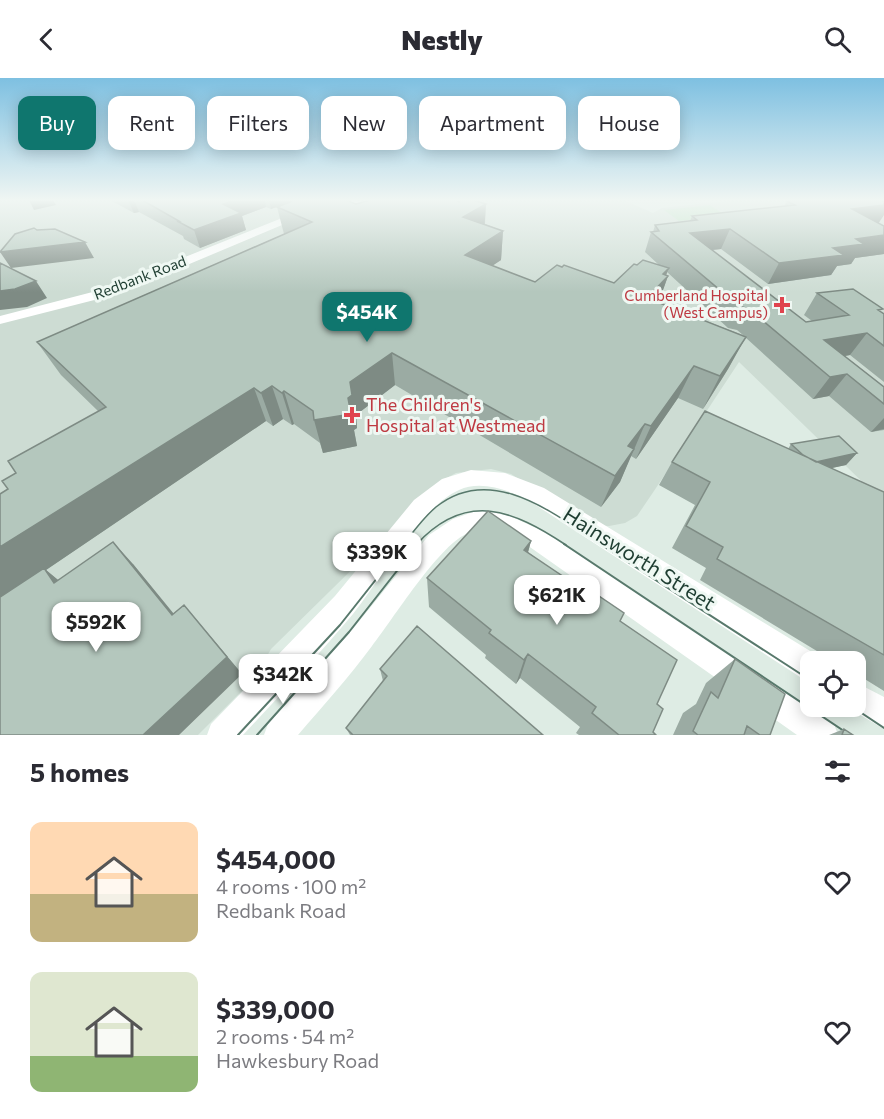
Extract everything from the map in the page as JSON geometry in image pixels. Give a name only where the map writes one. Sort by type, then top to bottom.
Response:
[{"type":"street","name":"Redbank Road","points":[[0,320],[114,291],[261,231]]},
{"type":"street","name":"Hainsworth Street","points":[[222,735],[344,605],[422,507],[435,495],[459,481],[489,478],[520,485],[800,661]]},
{"type":"street","name":"Hainsworth Street","points":[[279,735],[444,535],[462,525],[482,521],[502,522],[514,526],[545,544],[823,735]]},
{"type":"street","points":[[866,703],[884,714]]},
{"type":"shaded area","name":"The Children's Hospital at Westmead","points":[[0,231],[884,231],[884,503],[739,362],[637,516],[625,523],[609,526],[590,525],[511,474],[491,469],[456,473],[443,480],[271,649],[255,678],[198,735],[0,735]]},
{"type":"building","points":[[26,231],[59,231],[85,242],[0,252],[15,234]]},
{"type":"building","points":[[292,231],[502,231],[465,255],[535,282],[557,265],[562,267],[564,265],[614,283],[634,264],[637,265],[643,260],[669,268],[663,274],[668,276],[647,298],[746,337],[720,376],[694,366],[651,426],[645,424],[628,446],[634,449],[615,476],[392,353],[350,382],[352,395],[348,398],[351,414],[314,420],[313,411],[284,391],[282,393],[272,386],[261,393],[254,388],[0,547],[0,494],[8,489],[2,481],[16,473],[8,461],[106,407],[37,342]]},
{"type":"building","points":[[713,231],[690,233],[806,322],[849,315],[817,293],[853,289],[883,309],[878,310],[884,314],[884,346],[867,333],[824,340],[884,387],[884,404],[847,374],[830,377],[749,309],[739,306],[651,232]]},
{"type":"building","points":[[732,231],[884,231],[884,235],[856,239],[864,244],[833,248],[844,255],[779,263]]},
{"type":"building","points":[[0,263],[36,281],[15,289],[0,291]]},
{"type":"building","points":[[705,411],[884,492],[884,655],[717,559],[723,547],[686,526],[710,482],[672,462]]},
{"type":"building","points":[[839,436],[857,453],[816,462],[803,455],[791,444]]},
{"type":"building","points":[[488,511],[531,541],[524,550],[588,593],[590,590],[624,613],[620,621],[677,660],[657,704],[663,709],[653,732],[656,735],[619,735],[592,713],[596,707],[528,654],[524,660],[489,633],[491,630],[427,578]]},
{"type":"building","points":[[113,542],[172,615],[184,605],[227,657],[143,735],[0,735],[0,597],[44,568],[54,583]]},
{"type":"building","points":[[417,626],[543,735],[353,735],[346,728],[387,676],[380,669]]},
{"type":"building","points":[[735,659],[785,694],[770,735],[760,735],[747,726],[744,735],[698,735],[693,731],[711,692],[718,698]]},
{"type":"building","points":[[844,729],[853,735],[842,735]]},
{"type":"tram line","points":[[403,545],[422,520],[436,507],[457,494],[479,490],[501,491],[522,498],[544,508],[602,545]]},
{"type":"tram line","points":[[416,545],[435,528],[453,517],[471,512],[490,511],[527,523],[566,545]]},
{"type":"tram line","points":[[238,735],[340,625],[404,544]]},
{"type":"tram line","points":[[257,735],[349,632],[418,544]]},
{"type":"tram line","points":[[564,544],[850,735]]},
{"type":"tram line","points":[[600,544],[800,674]]},
{"type":"tram line","points":[[866,716],[884,728]]},
{"type":"place","name":"Cumberland Hospital (West Campus)","points":[[782,305]]},
{"type":"place","name":"The Children's Hospital at Westmead","points":[[352,415]]}]
